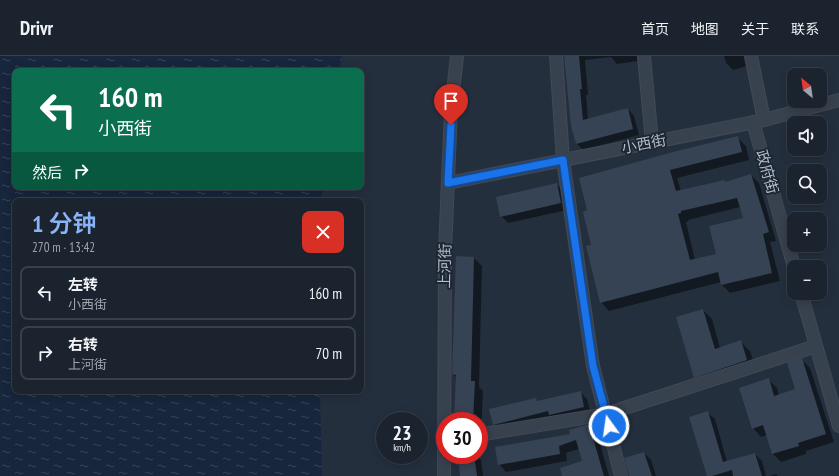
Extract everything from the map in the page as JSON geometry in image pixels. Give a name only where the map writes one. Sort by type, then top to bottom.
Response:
[{"type":"street","name":"上河街","points":[[444,476],[445,251],[451,110],[457,56]]},
{"type":"street","points":[[556,56],[563,160],[593,366],[622,476]]},
{"type":"street","points":[[644,56],[652,142]]},
{"type":"street","name":"政府街","points":[[751,56],[758,121],[792,260]]},
{"type":"street","name":"小西街","points":[[448,183],[758,121],[839,100]]},
{"type":"street","points":[[803,300],[839,426]]},
{"type":"street","points":[[488,433],[606,414],[816,346]]},
{"type":"water","points":[[0,56],[342,56],[340,68],[12,68],[12,190],[323,190],[321,198],[12,198],[12,394],[320,394],[322,476],[0,476]]},
{"type":"building","points":[[564,56],[579,56],[583,120],[628,108],[633,129],[576,144],[571,126]]},
{"type":"building","points":[[738,136],[742,152],[670,170],[676,191],[725,180],[725,182],[751,174],[769,232],[763,234],[772,273],[721,285],[718,272],[600,303],[586,246],[591,245],[583,212],[587,210],[579,178]],"holes":[[[737,198],[743,218],[709,226],[716,254],[690,260],[678,214],[681,213],[681,211]]]},
{"type":"building","points":[[557,183],[561,203],[500,217],[496,197]]},
{"type":"building","points":[[456,256],[474,257],[471,381],[475,381],[473,412],[454,412],[456,375],[452,374]]},
{"type":"building","points":[[703,309],[715,349],[741,340],[747,360],[694,378],[676,317]]},
{"type":"building","points":[[802,358],[826,434],[798,443],[799,446],[772,454],[763,425],[752,429],[739,388],[769,378],[774,396],[795,389],[787,363]]},
{"type":"building","points":[[581,391],[584,407],[549,415],[548,411],[493,425],[489,409],[536,398],[537,401]]},
{"type":"building","points":[[708,411],[723,462],[755,453],[762,476],[733,476],[732,470],[707,476],[689,417]]},
{"type":"building","points":[[589,424],[604,476],[562,476],[560,468],[582,461],[576,440],[559,446],[560,454],[498,465],[495,447],[570,434],[569,430]]},
{"type":"building","points":[[644,452],[652,476],[629,476],[624,458]]},
{"type":"building","points":[[459,464],[475,464],[477,476],[460,476]]},
{"type":"route","points":[[451,125],[448,183],[563,160],[593,366],[609,426]]}]
